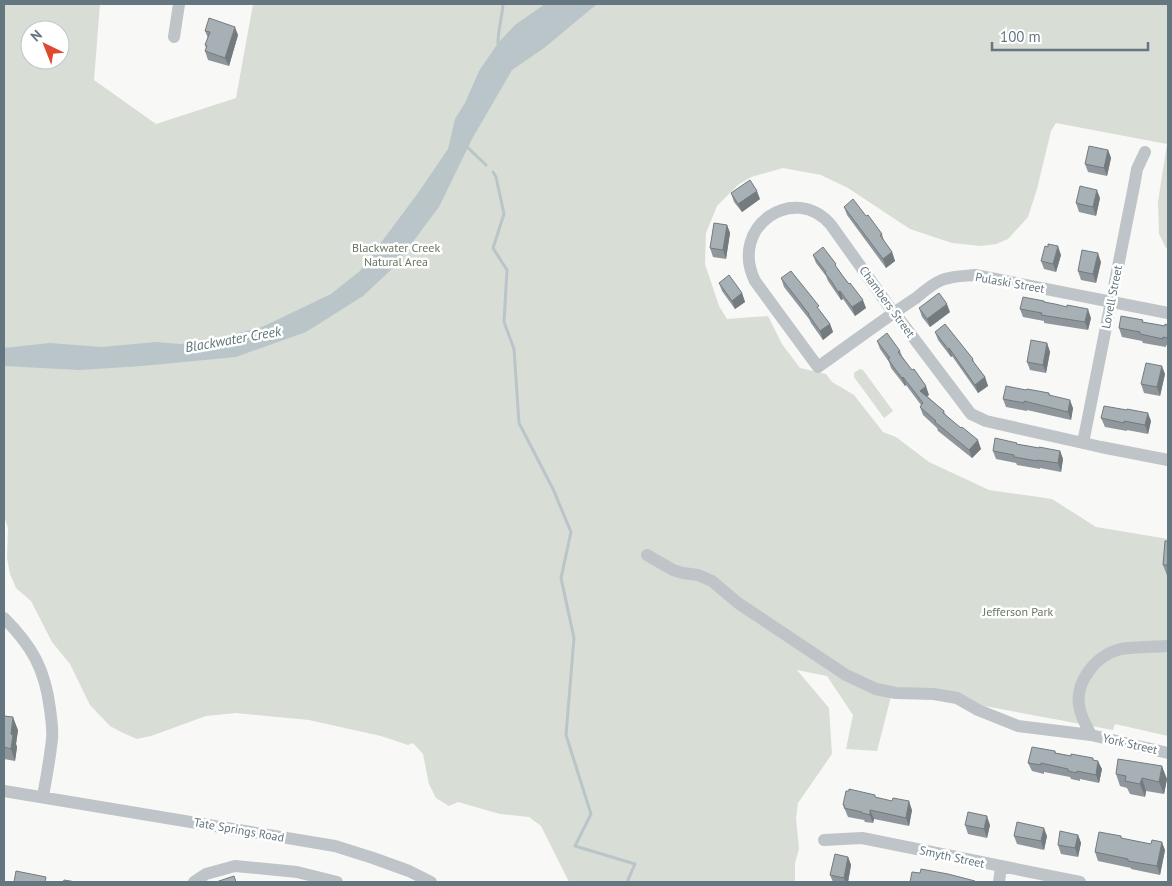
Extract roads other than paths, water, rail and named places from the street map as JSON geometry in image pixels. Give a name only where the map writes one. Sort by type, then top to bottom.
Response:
[{"type":"street","points":[[174,37],[179,4]]},
{"type":"street","name":"Lovell Street","points":[[1083,442],[1136,169],[1145,152]]},
{"type":"street","name":"Chambers Street","points":[[818,367],[751,273],[748,256],[751,239],[767,218],[781,210],[797,208],[812,211],[826,219],[971,414],[986,421],[1168,460]]},
{"type":"street","name":"Pulaski Street","points":[[818,367],[943,279],[975,275],[1168,313]]},
{"type":"street","name":"York Street","points":[[647,555],[673,570],[712,581],[738,603],[846,675],[876,689],[896,693],[934,694],[957,698],[978,710],[1018,726],[1091,735],[1168,753]]},
{"type":"street","points":[[4,618],[33,653],[42,671],[48,692],[52,738],[43,797]]},
{"type":"street","points":[[1091,735],[1080,712],[1078,700],[1080,686],[1090,670],[1104,657],[1120,650],[1167,646]]},
{"type":"street","name":"Tate Springs Road","points":[[4,790],[334,846],[410,871],[428,881]]},
{"type":"street","name":"Smyth Street","points":[[824,840],[862,838],[1080,882]]},
{"type":"street","points":[[194,882],[206,874],[235,866],[297,872],[337,882]]},
{"type":"street","points":[[998,882],[1001,867]]},
{"type":"water","name":"Blackwater Creek","points":[[545,4],[597,4],[544,48],[512,70],[472,139],[439,207],[394,267],[363,296],[306,332],[236,357],[80,370],[4,366],[4,348],[50,343],[102,347],[156,342],[181,344],[228,336],[262,327],[331,294],[360,271],[448,149],[455,119],[465,103],[479,71],[498,43],[515,25]]},
{"type":"waterway","points":[[501,46],[498,43],[498,38],[503,4]]},
{"type":"waterway","points":[[465,145],[486,165]]},
{"type":"waterway","points":[[493,172],[496,177],[504,214],[493,248],[507,270],[504,322],[514,349],[519,423],[553,489],[571,532],[561,578],[574,638],[566,735],[591,814],[575,846],[635,864],[627,882]]},
{"type":"park label","name":"Blackwater Creek Natural Area","points":[[396,255]]},
{"type":"park label","name":"Jefferson Park","points":[[1018,612]]}]
